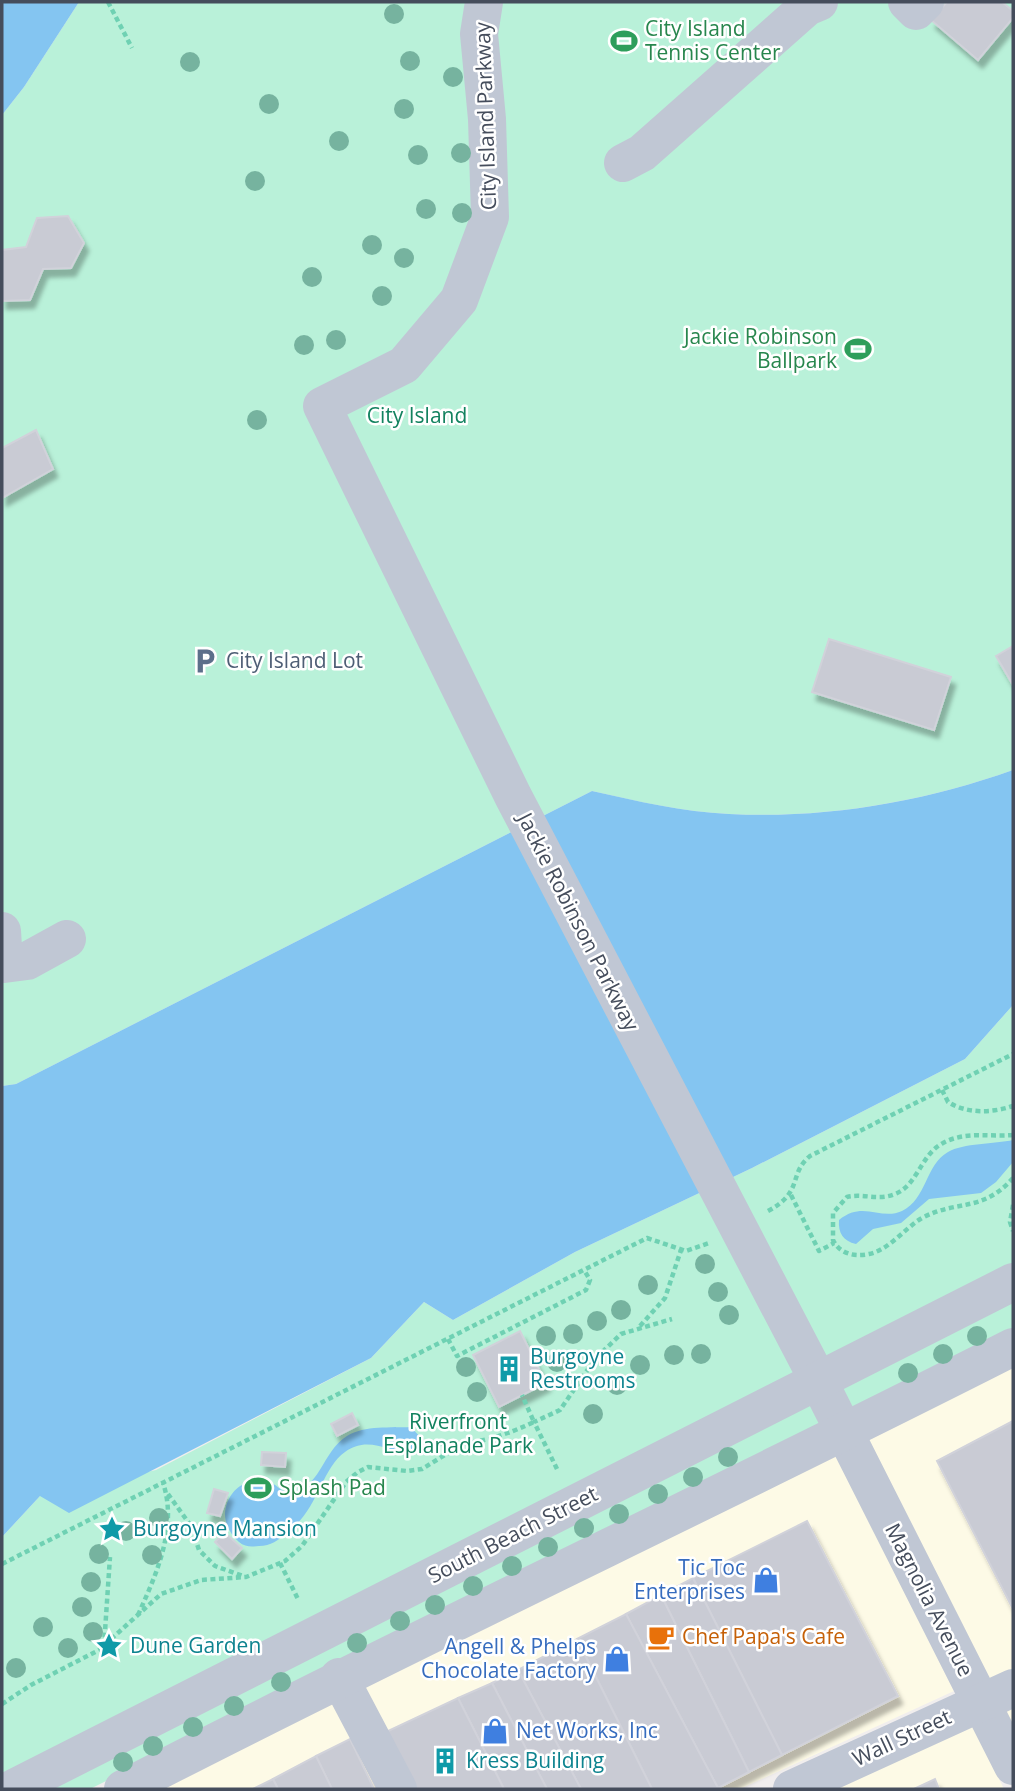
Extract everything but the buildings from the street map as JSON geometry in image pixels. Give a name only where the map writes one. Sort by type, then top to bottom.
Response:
[{"type":"street","name":"City Island Parkway","points":[[322,406],[404,365],[459,300],[490,218],[487,119],[479,34],[484,2]]},
{"type":"street","points":[[623,163],[642,153],[807,8],[819,2]]},
{"type":"street","points":[[907,2],[916,11],[925,2]]},
{"type":"street","name":"Jackie Robinson Parkway","points":[[322,406],[513,796],[845,1433]]},
{"type":"street","points":[[2,931],[4,964],[27,961],[66,939]]},
{"type":"street","name":"South Beach Street","points":[[12,1789],[1013,1282]]},
{"type":"street","points":[[123,1789],[339,1677],[845,1433],[1013,1348]]},
{"type":"street","name":"Magnolia Avenue","points":[[845,1433],[997,1695],[1013,1766]]},
{"type":"street","points":[[339,1677],[398,1789]]},
{"type":"street","name":"Wall Street","points":[[792,1789],[997,1695]]},
{"type":"path","points":[[108,2],[132,48]]},
{"type":"path","points":[[764,1213],[791,1195],[799,1171],[810,1156],[1013,1054]]},
{"type":"path","points":[[942,1090],[948,1102],[968,1110],[996,1110],[1013,1106]]},
{"type":"path","points":[[1013,1135],[976,1135],[951,1139],[935,1148],[910,1183],[898,1193],[877,1199],[846,1197],[833,1213],[834,1243],[845,1253],[854,1255],[876,1252],[921,1219],[945,1208],[983,1202],[1013,1178]]},
{"type":"path","points":[[791,1195],[818,1251],[834,1243]]},
{"type":"path","points":[[1013,1205],[1010,1223],[1013,1231]]},
{"type":"path","points":[[2,1564],[647,1238],[681,1250],[695,1249],[710,1242]]},
{"type":"path","points":[[2,1704],[31,1685],[104,1647],[161,1594],[201,1580],[246,1577],[280,1563],[302,1546],[346,1482],[358,1472],[368,1467],[407,1472],[422,1469],[458,1447],[517,1430],[560,1409],[579,1378],[604,1348],[639,1326],[665,1298],[681,1250]]},
{"type":"path","points":[[448,1339],[457,1356],[495,1337],[586,1290],[590,1280],[584,1270]]},
{"type":"path","points":[[639,1326],[671,1319]]},
{"type":"path","points":[[495,1337],[497,1343]]},
{"type":"path","points":[[522,1395],[557,1469]]},
{"type":"path","points":[[421,1443],[458,1447]]},
{"type":"path","points":[[163,1483],[193,1533],[199,1550],[215,1566],[246,1577]]},
{"type":"path","points":[[136,1619],[159,1563],[166,1533],[167,1493]]},
{"type":"path","points":[[193,1533],[205,1530]]},
{"type":"path","points":[[104,1647],[110,1557]]},
{"type":"path","points":[[280,1563],[299,1601]]},
{"type":"shaded area","points":[[1013,1367],[1013,1726],[869,1440]]},
{"type":"shaded area","points":[[836,1456],[954,1691],[740,1789],[416,1789],[362,1684]]},
{"type":"shaded area","points":[[331,1700],[376,1789],[159,1789]]},
{"type":"shaded area","points":[[970,1720],[1004,1789],[828,1789]]},
{"type":"green space","name":"City Island","points":[[79,2],[1013,2],[1013,770],[909,799],[801,814],[694,811],[592,791],[16,1084],[2,1086],[2,115],[24,87]]},
{"type":"green space","name":"Riverfront Esplanade Park","points":[[1013,1005],[1013,1282],[2,1789],[2,1537],[40,1496],[156,1470],[371,1358],[424,1302],[453,1320],[575,1252],[752,1168],[965,1059]]},
{"type":"green space","points":[[1013,1301],[1013,1329],[854,1410],[842,1387]]},
{"type":"green space","points":[[809,1403],[821,1426],[90,1789],[44,1789]]},
{"type":"water","points":[[2,2],[79,2],[24,87],[2,115]]},
{"type":"water","points":[[1013,770],[1013,1005],[965,1059],[752,1168],[575,1252],[453,1320],[424,1302],[371,1358],[69,1513],[40,1496],[2,1537],[2,1086],[16,1084],[592,791],[660,806],[712,813],[801,814],[909,799]]},
{"type":"water","points":[[1013,1140],[1013,1162],[996,1182],[981,1193],[929,1199],[901,1223],[873,1229],[856,1244],[842,1236],[839,1220],[848,1214],[864,1211],[887,1214],[910,1206],[935,1165],[948,1152],[970,1145]]},
{"type":"water","name":"Splash Pad","points":[[411,1427],[421,1438],[416,1452],[407,1453],[364,1445],[345,1452],[330,1468],[306,1513],[274,1542],[263,1546],[246,1546],[229,1530],[225,1518],[226,1506],[234,1492],[246,1483],[261,1480],[287,1493],[298,1491],[314,1478],[338,1443],[354,1432]]},
{"type":"place","name":"City Island Tennis Center","points":[[624,41]]},
{"type":"place","name":"Jackie Robinson Ballpark","points":[[858,349]]},
{"type":"place","name":"City Island Lot","points":[[205,661]]},
{"type":"place","name":"Burgoyne Restrooms","points":[[509,1369]]},
{"type":"place","name":"Splash Pad","points":[[258,1488]]},
{"type":"place","name":"Burgoyne Mansion","points":[[112,1529]]},
{"type":"place","name":"Tic Toc Enterprises","points":[[766,1580]]},
{"type":"place","name":"Chef Papa's Cafe","points":[[661,1637]]},
{"type":"place","name":"Dune Garden","points":[[109,1646]]},
{"type":"place","name":"Angell & Phelps Chocolate Factory","points":[[617,1659]]},
{"type":"place","name":"Net Works, Inc","points":[[495,1731]]},
{"type":"place","name":"Kress Building","points":[[445,1761]]}]
